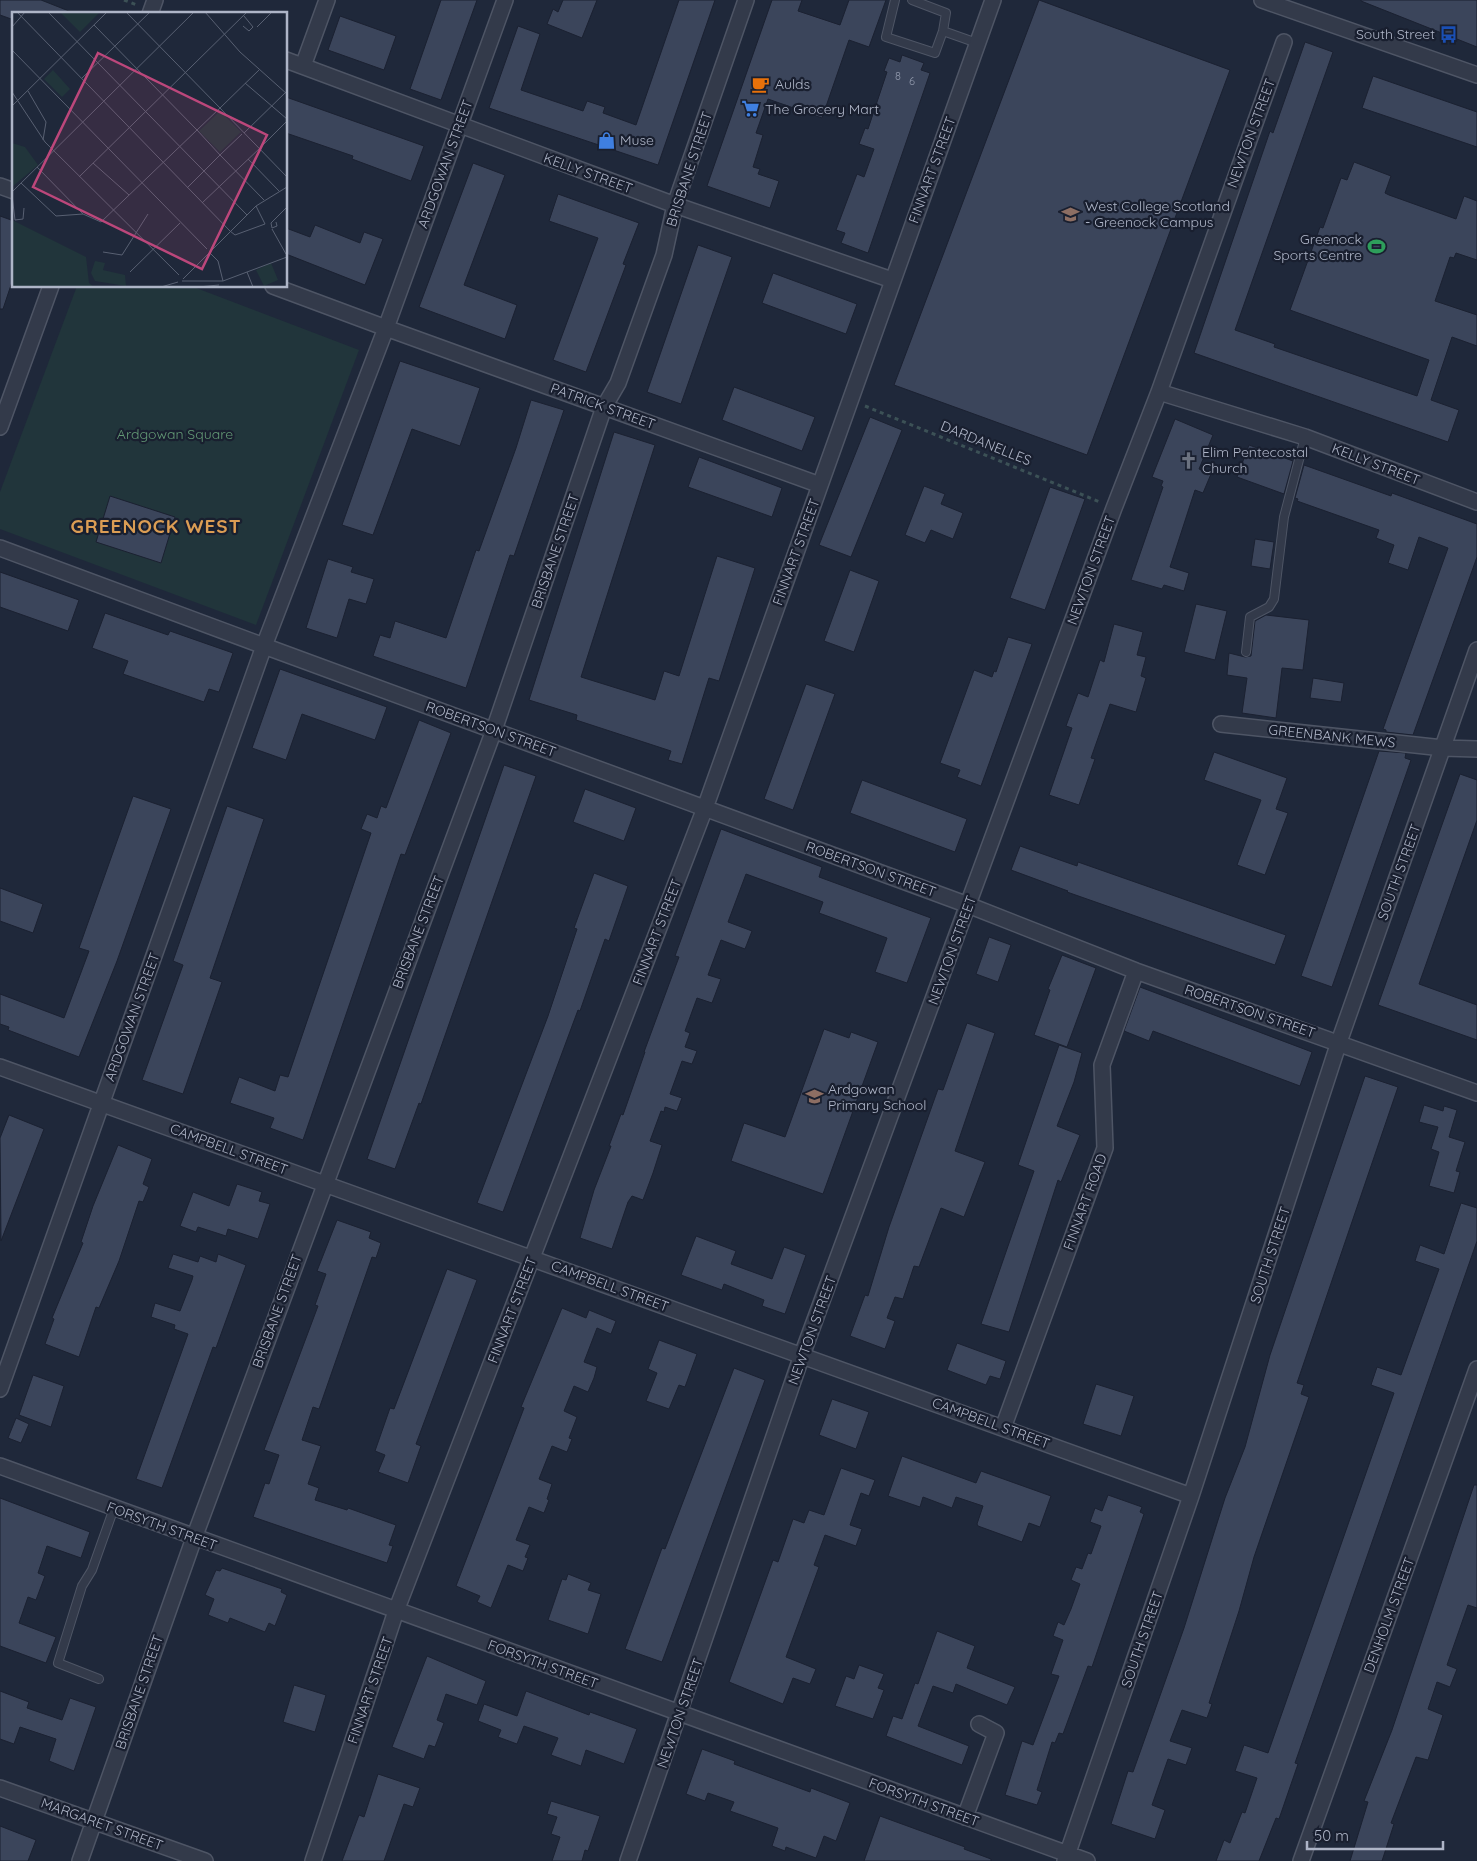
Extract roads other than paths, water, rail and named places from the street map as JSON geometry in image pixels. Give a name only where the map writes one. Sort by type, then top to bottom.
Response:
[{"type":"street","points":[[303,66],[327,0]]},
{"type":"street","name":"ARDGOWAN STREET","points":[[386,328],[504,0]]},
{"type":"street","name":"BRISBANE STREET","points":[[80,1861],[194,1538],[494,730],[604,407],[618,382],[664,255],[675,205],[746,0]]},
{"type":"street","name":"FINNART STREET","points":[[313,1861],[396,1611],[705,808],[993,0]]},
{"type":"street","points":[[1262,0],[1294,5],[1477,75]]},
{"type":"street","name":"NEWTON STREET","points":[[628,1861],[802,1355],[1114,508],[1159,392],[1284,42]]},
{"type":"street","name":"KELLY STREET","points":[[288,61],[675,205],[892,280]]},
{"type":"street","points":[[0,186],[12,190]]},
{"type":"street","points":[[0,427],[50,288]]},
{"type":"street","points":[[0,548],[264,646],[386,328],[278,288]]},
{"type":"street","name":"PATRICK STREET","points":[[386,328],[820,485]]},
{"type":"street","name":"KELLY STREET","points":[[1159,392],[1305,437],[1477,502]]},
{"type":"street","name":"ARDGOWAN STREET","points":[[0,1389],[264,646]]},
{"type":"street","name":"ROBERTSON STREET","points":[[264,646],[968,905],[1136,971],[1339,1042],[1477,1094]]},
{"type":"street","name":"SOUTH STREET","points":[[1066,1858],[1191,1496],[1339,1042],[1477,650]]},
{"type":"street","name":"GREENBANK MEWS","points":[[1222,724],[1443,748],[1477,749]]},
{"type":"street","name":"FINNART ROAD","points":[[1003,1428],[1105,1148],[1102,1065],[1136,971]]},
{"type":"street","name":"CAMPBELL STREET","points":[[0,1067],[1191,1496]]},
{"type":"street","name":"DENHOLM STREET","points":[[1301,1861],[1477,1369]]},
{"type":"street","name":"FORSYTH STREET","points":[[0,1466],[965,1817],[1066,1858],[1087,1861]]},
{"type":"street","points":[[965,1817],[996,1732],[979,1724]]},
{"type":"street","name":"MARGARET STREET","points":[[0,1788],[205,1861]]},
{"type":"lane","points":[[895,0],[886,37],[935,53],[943,31],[946,13],[912,0]]},
{"type":"lane","points":[[943,31],[977,43]]},
{"type":"lane","points":[[1246,652],[1250,617],[1269,607],[1274,599],[1284,517],[1305,437]]},
{"type":"lane","points":[[98,1679],[58,1663],[82,1586],[92,1570],[114,1508]]},
{"type":"place","name":"South Street","points":[[1449,34]]},
{"type":"place","name":"Aulds","points":[[761,84]]},
{"type":"place","name":"The Grocery Mart","points":[[751,109]]},
{"type":"place","name":"Muse","points":[[606,140]]},
{"type":"place","name":"West College Scotland - Greenock Campus","points":[[1071,214]]},
{"type":"place","name":"Greenock Sports Centre","points":[[1376,247]]},
{"type":"place","name":"Elim Pentecostal Church","points":[[1188,460]]},
{"type":"place","name":"Ardgowan Primary School","points":[[814,1097]]},
{"type":"district","name":"GREENOCK WEST","points":[[156,526]]},
{"type":"park label","name":"Ardgowan Square","points":[[175,434]]}]
